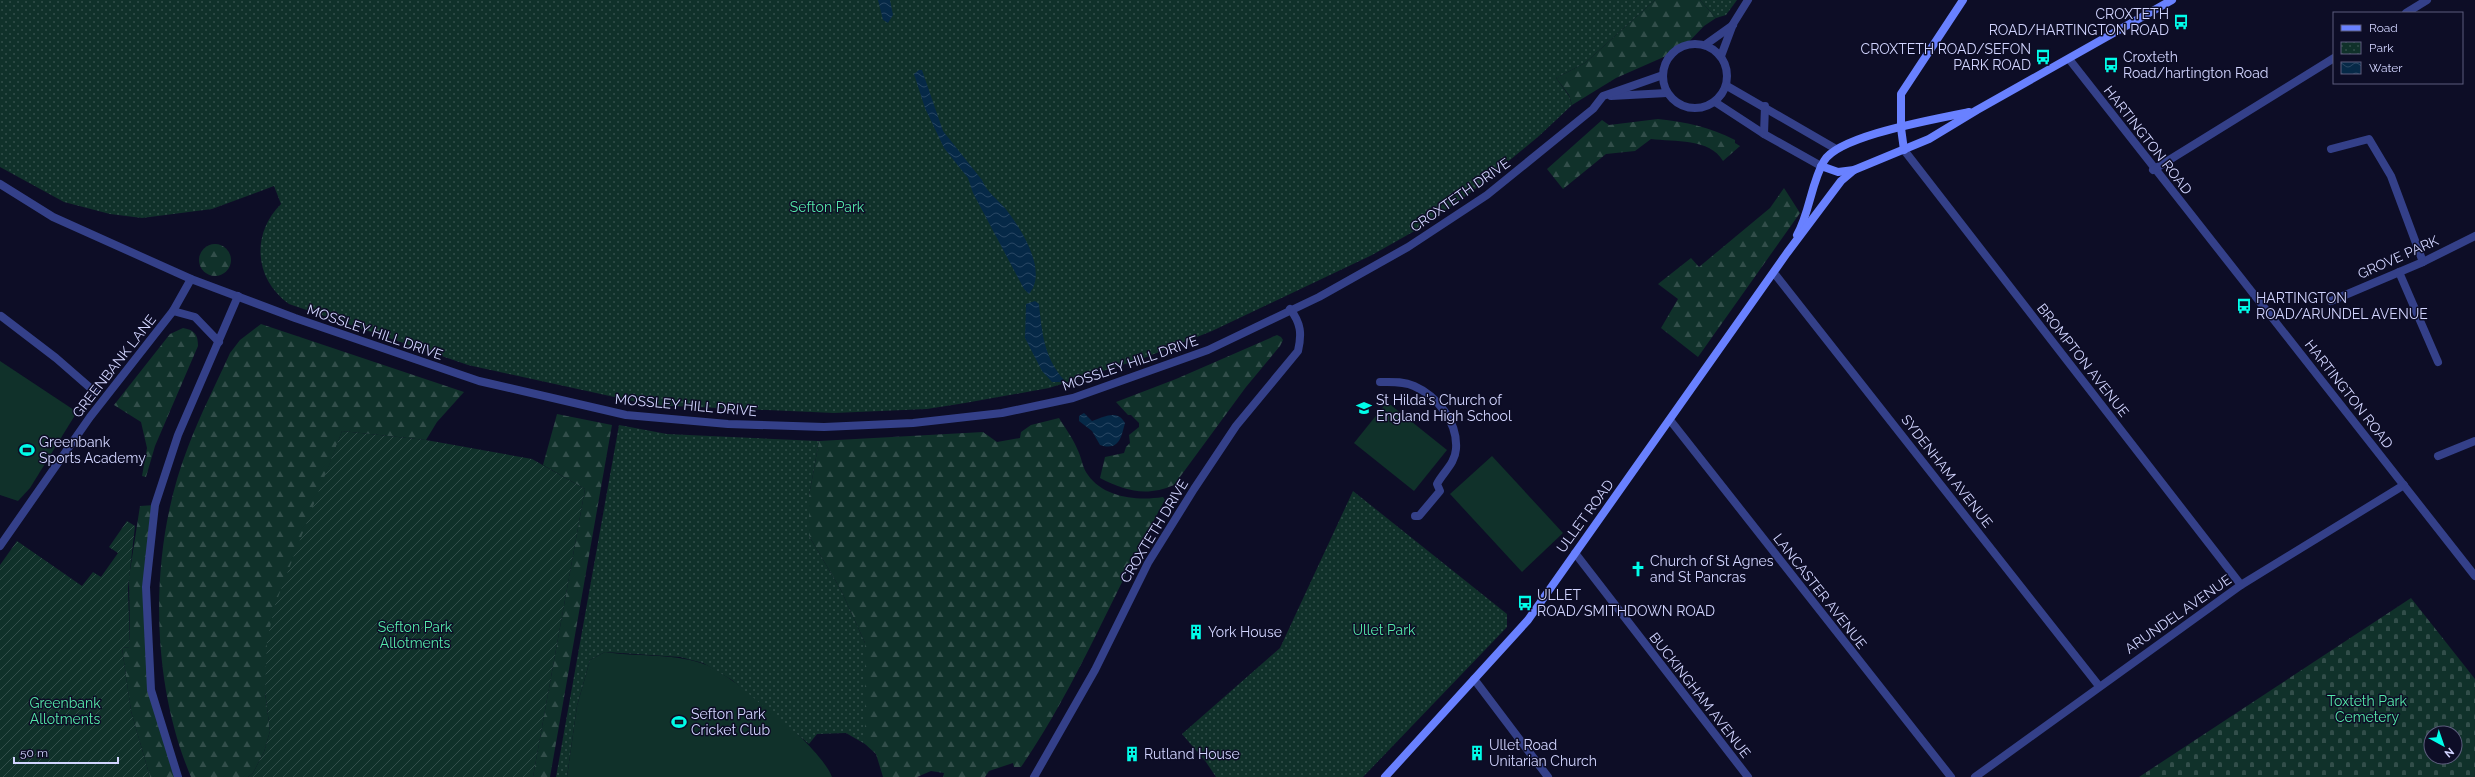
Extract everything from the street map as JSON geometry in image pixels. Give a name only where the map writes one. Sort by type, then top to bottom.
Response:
[{"type":"main road","points":[[1904,150],[1901,128],[1901,94],[1963,0]]},
{"type":"main road","points":[[1821,166],[1838,172],[1854,170],[1929,139],[1976,110],[2172,0]]},
{"type":"main road","points":[[1836,148],[1866,136],[1976,110]]},
{"type":"main road","name":"ULLET ROAD","points":[[1787,253],[1808,209],[1821,166],[1836,148]]},
{"type":"main road","name":"ULLET ROAD","points":[[1385,777],[1528,620],[1787,253],[1841,181],[1854,170]]},
{"type":"street","points":[[1721,56],[1733,24],[1748,0]]},
{"type":"street","points":[[2408,12],[2427,0]]},
{"type":"street","points":[[1705,45],[1733,24]]},
{"type":"street","points":[[1690,44],[1705,45],[1721,56],[1726,65],[1727,86],[1715,102],[1694,109],[1674,101],[1667,93],[1663,75],[1668,58],[1679,48],[1690,44]]},
{"type":"street","name":"HARTINGTON ROAD","points":[[2069,59],[2153,170],[2475,576]]},
{"type":"street","points":[[2153,170],[2333,59]]},
{"type":"street","points":[[1602,96],[1663,75]]},
{"type":"street","points":[[1727,86],[1765,106],[1836,148]]},
{"type":"street","points":[[1602,96],[1667,93]]},
{"type":"street","name":"CROXTETH DRIVE","points":[[1319,296],[1408,247],[1487,195],[1593,109],[1602,96]]},
{"type":"street","points":[[1715,102],[1764,134],[1821,166]]},
{"type":"street","points":[[1764,134],[1765,106]]},
{"type":"street","points":[[2331,149],[2369,139],[2391,176],[2423,262]]},
{"type":"street","name":"BROMPTON AVENUE","points":[[1904,150],[2241,585]]},
{"type":"street","name":"MOSSLEY HILL DRIVE","points":[[0,184],[53,217],[191,279],[295,318],[480,382],[626,415],[728,424],[824,427],[913,423],[995,414],[1073,398],[1208,350],[1319,296]]},
{"type":"street","name":"GROVE PARK","points":[[2331,300],[2423,262],[2475,236]]},
{"type":"street","points":[[2399,272],[2438,362]]},
{"type":"street","name":"SYDENHAM AVENUE","points":[[1774,273],[2099,686]]},
{"type":"street","name":"GREENBANK LANE","points":[[0,546],[90,418],[173,311],[191,279]]},
{"type":"street","points":[[178,777],[150,690],[146,587],[155,505],[178,435],[238,296]]},
{"type":"street","name":"CROXTETH DRIVE","points":[[1034,777],[1095,670],[1148,563],[1200,478],[1236,426],[1298,350],[1300,331],[1298,320],[1290,310]]},
{"type":"street","points":[[173,311],[195,317],[219,342]]},
{"type":"street","points":[[0,316],[56,358],[95,392]]},
{"type":"street","points":[[1380,382],[1396,382],[1412,385],[1423,391],[1442,408],[1451,424],[1456,449],[1453,459],[1437,484],[1440,491],[1419,516],[1415,516]]},
{"type":"street","name":"LANCASTER AVENUE","points":[[1670,420],[1951,777]]},
{"type":"street","points":[[2438,456],[2475,441]]},
{"type":"street","name":"ARUNDEL AVENUE","points":[[1976,777],[2099,686],[2241,585],[2404,485]]},
{"type":"street","name":"BUCKINGHAM AVENUE","points":[[1575,553],[1748,777]]},
{"type":"street","points":[[1474,679],[1548,777]]},
{"type":"green space","name":"Sefton Park","points":[[0,0],[1655,0],[1585,63],[1556,78],[1569,96],[1572,105],[1539,136],[1470,193],[1418,229],[1372,255],[1212,331],[1144,358],[1049,388],[927,409],[834,413],[651,405],[468,365],[289,304],[277,294],[269,282],[263,269],[261,256],[261,242],[265,229],[271,216],[281,204],[274,186],[212,209],[142,218],[110,214],[64,202],[0,167]]},
{"type":"green space","points":[[1655,0],[1700,0],[1716,18],[1704,26],[1682,49],[1616,78],[1572,105],[1569,95],[1556,78],[1585,63]]},
{"type":"green space","points":[[1700,0],[1737,0],[1726,15],[1716,18]]},
{"type":"green space","points":[[1658,119],[1707,128],[1726,135],[1735,140],[1735,143],[1740,146],[1723,161],[1710,148],[1701,145],[1691,142],[1651,139],[1635,151],[1606,154],[1563,189],[1547,169],[1602,120],[1609,125]]},
{"type":"green space","points":[[1784,188],[1800,213],[1698,357],[1661,328],[1678,299],[1658,284],[1691,258],[1699,267],[1770,208]]},
{"type":"green space","points":[[215,244],[224,247],[228,251],[231,260],[228,269],[224,273],[215,276],[206,273],[202,269],[199,260],[202,251],[206,247]]},
{"type":"green space","points":[[261,324],[464,392],[437,422],[426,440],[342,431],[317,498],[265,692],[270,731],[264,752],[253,773],[248,777],[191,777],[177,738],[167,698],[161,655],[159,612],[161,569],[166,526],[175,486],[188,447],[230,353],[240,340]]},
{"type":"green space","points":[[183,328],[190,330],[195,334],[198,346],[155,446],[146,477],[142,476],[147,448],[141,422],[114,405],[170,334]]},
{"type":"green space","points":[[1277,335],[1283,340],[1280,346],[1246,387],[1174,485],[1155,491],[1136,491],[1109,483],[1100,478],[1105,457],[1124,453],[1126,447],[1130,443],[1129,435],[1139,427],[1139,423],[1131,415],[1128,415],[1116,402],[1176,379]]},
{"type":"green space","name":"Greenbank Sports Academy","points":[[0,361],[77,412],[30,488],[18,501],[0,495]]},
{"type":"green space","points":[[1387,402],[1447,450],[1414,491],[1354,443]]},
{"type":"green space","points":[[557,414],[612,425],[550,777],[533,777],[585,489],[543,465]]},
{"type":"green space","points":[[1059,418],[1075,444],[1086,473],[1095,483],[1103,489],[1122,496],[1133,498],[1163,497],[1165,500],[1079,669],[1042,735],[1021,767],[1014,767],[1013,763],[989,771],[985,777],[943,777],[944,773],[931,771],[917,777],[883,777],[876,754],[865,744],[865,643],[841,590],[809,536],[809,496],[819,441],[983,432],[997,442],[1020,438],[1021,432],[1031,425]]},
{"type":"green space","name":"Sefton Park Cricket Club","points":[[619,425],[667,434],[819,441],[809,496],[809,536],[841,590],[865,643],[865,744],[846,733],[817,734],[809,744],[732,680],[703,663],[680,657],[605,652],[590,660],[577,706],[567,777],[556,777]]},
{"type":"green space","name":"Sefton Park Allotments","points":[[342,431],[426,440],[532,459],[585,489],[533,777],[248,777],[253,773],[264,752],[270,731],[265,692],[267,641],[275,605]]},
{"type":"green space","points":[[1492,456],[1563,533],[1522,572],[1450,494]]},
{"type":"green space","name":"Ullet Park","points":[[1353,491],[1507,614],[1507,627],[1363,777],[1216,777],[1206,762],[1182,734],[1280,648]]},
{"type":"green space","points":[[155,505],[146,587],[150,690],[179,777],[150,777],[131,711],[122,648],[130,647],[129,577],[140,506]]},
{"type":"green space","name":"Greenbank Allotments","points":[[127,521],[135,526],[128,588],[130,647],[122,648],[131,711],[150,777],[0,777],[0,565],[17,541],[82,586],[93,572],[101,577],[118,553],[109,547]]},
{"type":"green space","name":"Toxteth Park Cemetery","points":[[2411,598],[2475,679],[2475,777],[2139,777]]},
{"type":"green space","name":"Sefton Park Cricket Club","points":[[605,652],[665,656],[701,663],[715,669],[753,695],[774,712],[811,748],[825,764],[832,777],[567,777],[577,706],[590,660]]},
{"type":"water","points":[[878,0],[890,0],[893,15],[888,23],[883,20]]},
{"type":"water","points":[[919,70],[922,70],[943,131],[989,191],[1005,208],[1024,237],[1034,262],[1036,274],[1034,284],[1029,294],[1024,289],[973,193],[968,178],[944,148],[925,108],[914,74]]},
{"type":"water","points":[[1035,301],[1039,304],[1041,325],[1048,353],[1057,371],[1064,380],[1062,382],[1052,382],[1042,371],[1025,338],[1026,304]]},
{"type":"water","points":[[1084,413],[1092,421],[1110,415],[1118,416],[1122,419],[1125,423],[1118,442],[1111,446],[1100,445],[1092,431],[1079,421],[1079,416]]},
{"type":"place","name":"CROXTETH ROAD/HARTINGTON ROAD","points":[[2181,22]]},
{"type":"place","name":"CROXTETH ROAD/SEFON PARK ROAD","points":[[2043,57]]},
{"type":"place","name":"Croxteth Road/hartington Road","points":[[2111,65]]},
{"type":"place","name":"HARTINGTON ROAD/ARUNDEL AVENUE","points":[[2244,306]]},
{"type":"place","name":"St Hilda's Church of England High School","points":[[1364,408]]},
{"type":"place","name":"Greenbank Sports Academy","points":[[27,450]]},
{"type":"place","name":"Church of St Agnes and St Pancras","points":[[1638,569]]},
{"type":"place","name":"ULLET ROAD/SMITHDOWN ROAD","points":[[1525,603]]},
{"type":"place","name":"York House","points":[[1196,632]]},
{"type":"place","name":"Sefton Park Cricket Club","points":[[679,722]]},
{"type":"place","name":"Ullet Road Unitarian Church","points":[[1477,753]]},
{"type":"place","name":"Rutland House","points":[[1132,754]]}]
